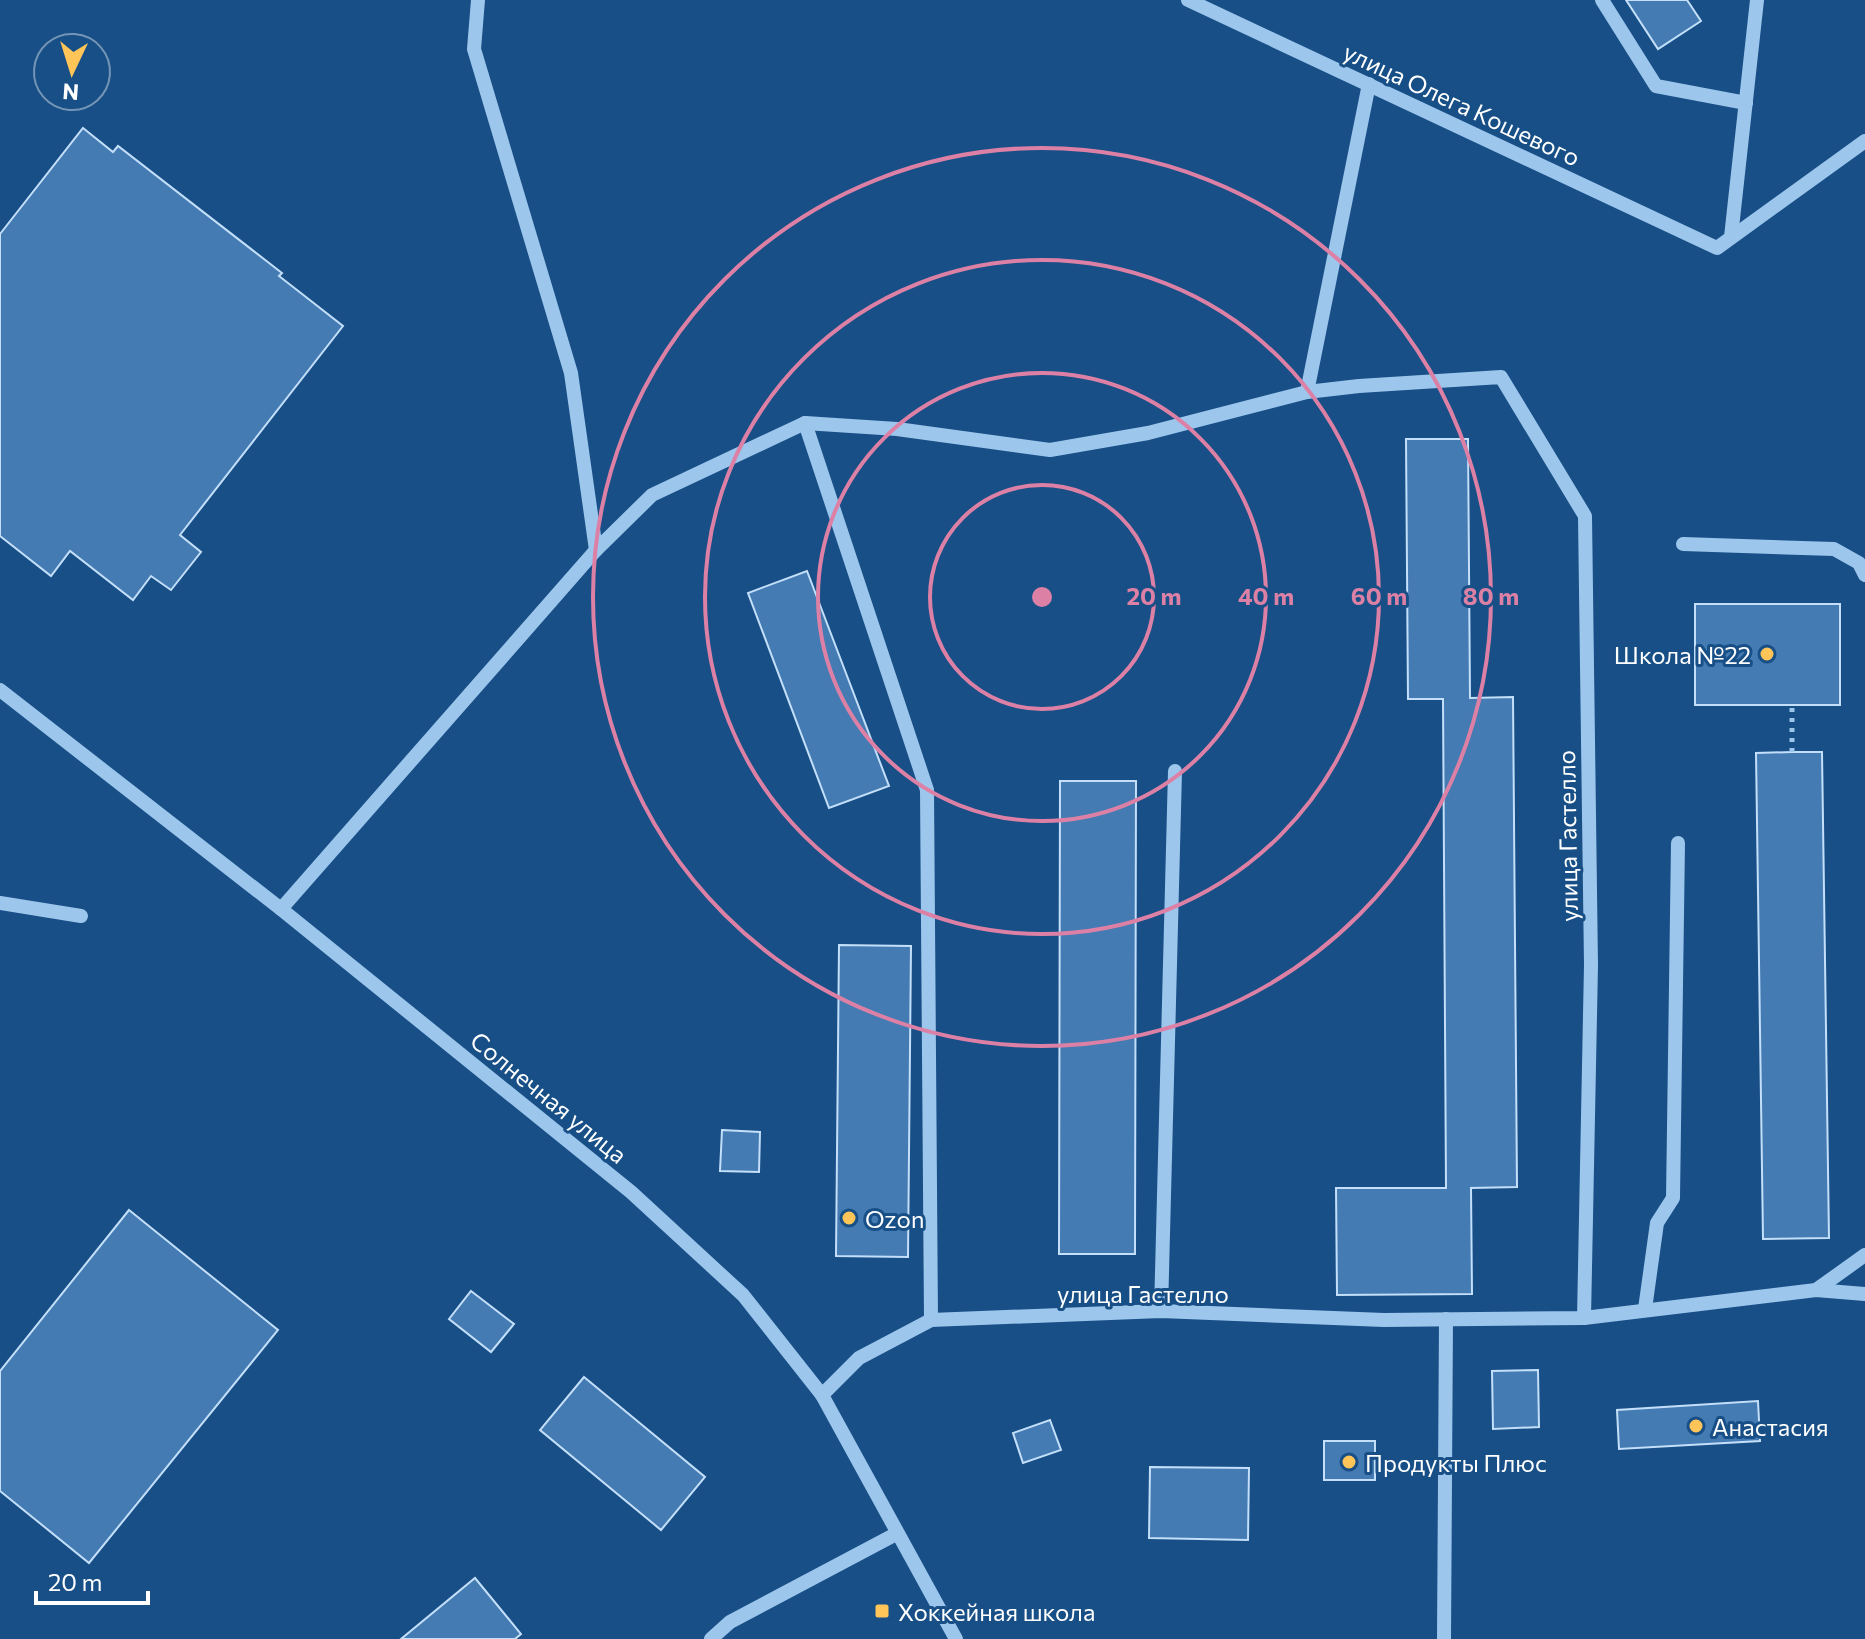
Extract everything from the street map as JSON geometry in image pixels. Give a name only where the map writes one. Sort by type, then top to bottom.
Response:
[{"type":"street","points":[[478,0],[474,49],[571,373],[596,550]]},
{"type":"street","name":"улица Олега Кошевого","points":[[1188,0],[1717,248],[1731,237]]},
{"type":"street","points":[[1602,0],[1656,86],[1746,103]]},
{"type":"street","points":[[1731,237],[1757,0]]},
{"type":"street","points":[[281,909],[596,550],[652,495],[805,423],[897,429],[1050,450],[1148,433],[1307,392],[1369,84]]},
{"type":"street","points":[[1731,237],[1865,141]]},
{"type":"street","name":"улица Гастелло","points":[[1307,392],[1501,377],[1585,516],[1591,965],[1584,1318]]},
{"type":"street","points":[[805,423],[927,790],[931,1320]]},
{"type":"street","points":[[1683,544],[1834,549],[1859,563],[1865,575]]},
{"type":"street","name":"Солнечная улица","points":[[0,690],[281,909],[631,1192],[743,1295],[822,1395],[956,1639]]},
{"type":"street","points":[[1161,1311],[1175,771]]},
{"type":"street","points":[[1645,1309],[1657,1223],[1673,1198],[1678,843]]},
{"type":"street","points":[[0,903],[81,916]]},
{"type":"street","points":[[1816,1290],[1865,1255]]},
{"type":"street","name":"улица Гастелло","points":[[822,1395],[859,1358],[931,1320],[1161,1311],[1384,1320],[1584,1318],[1816,1290],[1865,1294]]},
{"type":"street","points":[[1444,1639],[1446,1319]]},
{"type":"street","points":[[711,1639],[730,1622],[896,1534]]},
{"type":"path","points":[[1792,704],[1792,752]]},
{"type":"building","points":[[1626,0],[1687,0],[1701,21],[1658,49]]},
{"type":"building","points":[[83,128],[113,152],[118,146],[282,273],[279,276],[343,326],[180,535],[201,552],[171,590],[151,576],[133,600],[70,551],[51,576],[0,536],[0,234]]},
{"type":"building","points":[[1406,439],[1468,439],[1470,698],[1513,697],[1517,1187],[1471,1188],[1472,1294],[1337,1295],[1336,1188],[1446,1188],[1443,699],[1408,699]]},
{"type":"building","points":[[807,571],[889,786],[829,808],[748,593]]},
{"type":"building","name":"Школа №22","points":[[1695,604],[1840,604],[1840,705],[1695,705]]},
{"type":"building","points":[[1822,752],[1829,1238],[1763,1239],[1756,753]]},
{"type":"building","points":[[1060,781],[1136,781],[1135,1254],[1059,1254]]},
{"type":"building","points":[[839,945],[911,946],[908,1257],[836,1256]]},
{"type":"building","points":[[722,1130],[760,1132],[759,1172],[720,1171]]},
{"type":"building","points":[[129,1210],[278,1330],[89,1563],[0,1491],[0,1371]]},
{"type":"building","points":[[471,1291],[514,1324],[491,1352],[449,1319]]},
{"type":"building","points":[[1538,1370],[1539,1427],[1493,1429],[1492,1371]]},
{"type":"building","points":[[584,1377],[705,1477],[661,1530],[540,1430]]},
{"type":"building","points":[[1758,1401],[1760,1441],[1619,1449],[1617,1410]]},
{"type":"building","points":[[1050,1420],[1061,1450],[1023,1463],[1013,1433]]},
{"type":"building","points":[[1324,1441],[1375,1441],[1375,1480],[1324,1480]]},
{"type":"building","points":[[1150,1467],[1249,1468],[1248,1540],[1149,1538]]},
{"type":"building","points":[[475,1578],[521,1634],[515,1639],[401,1639]]},
{"type":"place","name":"Школа №22","points":[[1767,654]]},
{"type":"place","name":"Ozon","points":[[849,1218]]},
{"type":"place","name":"Анастасия","points":[[1696,1426]]},
{"type":"place","name":"Продукты Плюс","points":[[1349,1462]]},
{"type":"place","name":"Хоккейная школа","points":[[882,1611]]}]
